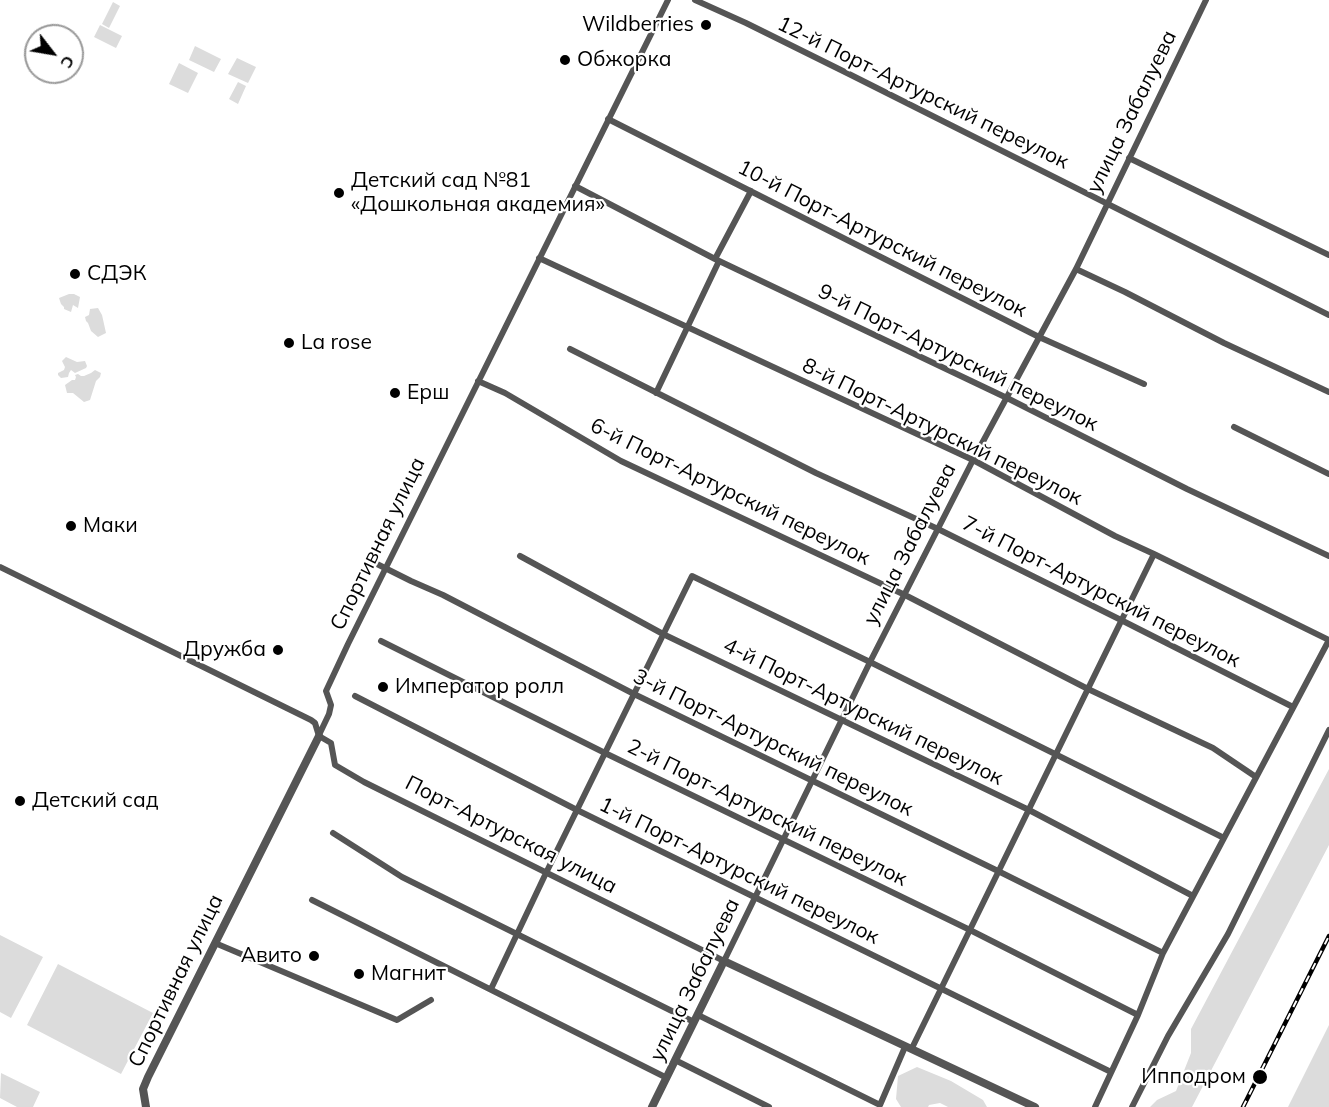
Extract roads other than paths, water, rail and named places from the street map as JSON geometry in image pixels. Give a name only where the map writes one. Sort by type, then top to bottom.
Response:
[{"type":"street","name":"Спортивная улица","points":[[146,1107],[143,1089],[148,1077],[329,714],[331,705],[326,691],[668,0]]},
{"type":"street","name":"12-й Порт-Артурский переулок","points":[[695,0],[809,54],[1329,315]]},
{"type":"street","name":"улица Забалуева","points":[[652,1107],[870,662],[1076,269],[1206,0]]},
{"type":"street","name":"10-й Порт-Артурский переулок","points":[[608,119],[1039,337],[1144,384]]},
{"type":"street","points":[[1129,158],[1329,255]]},
{"type":"street","name":"9-й Порт-Артурский переулок","points":[[575,186],[717,260],[1007,398],[1187,489],[1329,556]]},
{"type":"street","points":[[656,393],[751,191]]},
{"type":"street","name":"8-й Порт-Артурский переулок","points":[[539,258],[974,460],[1105,531],[1329,640]]},
{"type":"street","points":[[1076,269],[1224,343],[1329,392]]},
{"type":"street","name":"7-й Порт-Артурский переулок","points":[[570,349],[816,473],[938,529],[1293,707]]},
{"type":"street","name":"6-й Порт-Артурский переулок","points":[[478,381],[505,393],[621,461],[905,595],[1088,688],[1213,748],[1256,777]]},
{"type":"street","points":[[1234,427],[1329,474]]},
{"type":"street","points":[[333,834],[402,877],[880,1105],[970,930],[1154,554]]},
{"type":"street","name":"4-й Порт-Артурский переулок","points":[[520,556],[663,634],[1029,810],[1194,896]]},
{"type":"street","name":"3-й Порт-Артурский переулок","points":[[371,561],[634,694],[1163,953]]},
{"type":"street","name":"Порт-Артурская улица","points":[[0,567],[311,720],[315,723],[319,736],[331,743],[335,765],[364,782],[724,962],[1035,1107]]},
{"type":"street","points":[[491,989],[692,576],[1224,838]]},
{"type":"street","points":[[1095,1107],[1138,1015],[1163,953],[1329,640]]},
{"type":"street","name":"2-й Порт-Артурский переулок","points":[[381,641],[1138,1015]]},
{"type":"street","name":"1-й Порт-Артурский переулок","points":[[355,696],[577,810],[1111,1072]]},
{"type":"street","points":[[1132,1107],[1168,1036],[1228,934],[1329,730]]},
{"type":"street","points":[[312,900],[667,1078]]},
{"type":"street","points":[[215,942],[397,1020],[431,1000]]},
{"type":"street","points":[[675,1060],[769,1107]]},
{"type":"railway","points":[[1243,1107],[1329,936]]},
{"type":"place","name":"Wildberries","points":[[706,25]]},
{"type":"place","name":"Обжорка","points":[[565,60]]},
{"type":"place","name":"Детский сад №81 «Дошкольная академия»","points":[[339,193]]},
{"type":"place","name":"СДЭК","points":[[75,274]]},
{"type":"place","name":"La rose","points":[[289,343]]},
{"type":"place","name":"Ерш","points":[[395,393]]},
{"type":"place","name":"Маки","points":[[71,526]]},
{"type":"place","name":"Дружба","points":[[278,650]]},
{"type":"place","name":"Император ролл","points":[[383,687]]},
{"type":"place","name":"Детский сад","points":[[20,801]]},
{"type":"place","name":"Авито","points":[[314,956]]},
{"type":"place","name":"Магнит","points":[[359,974]]},
{"type":"place","name":"Ипподром","points":[[1260,1077]]}]
